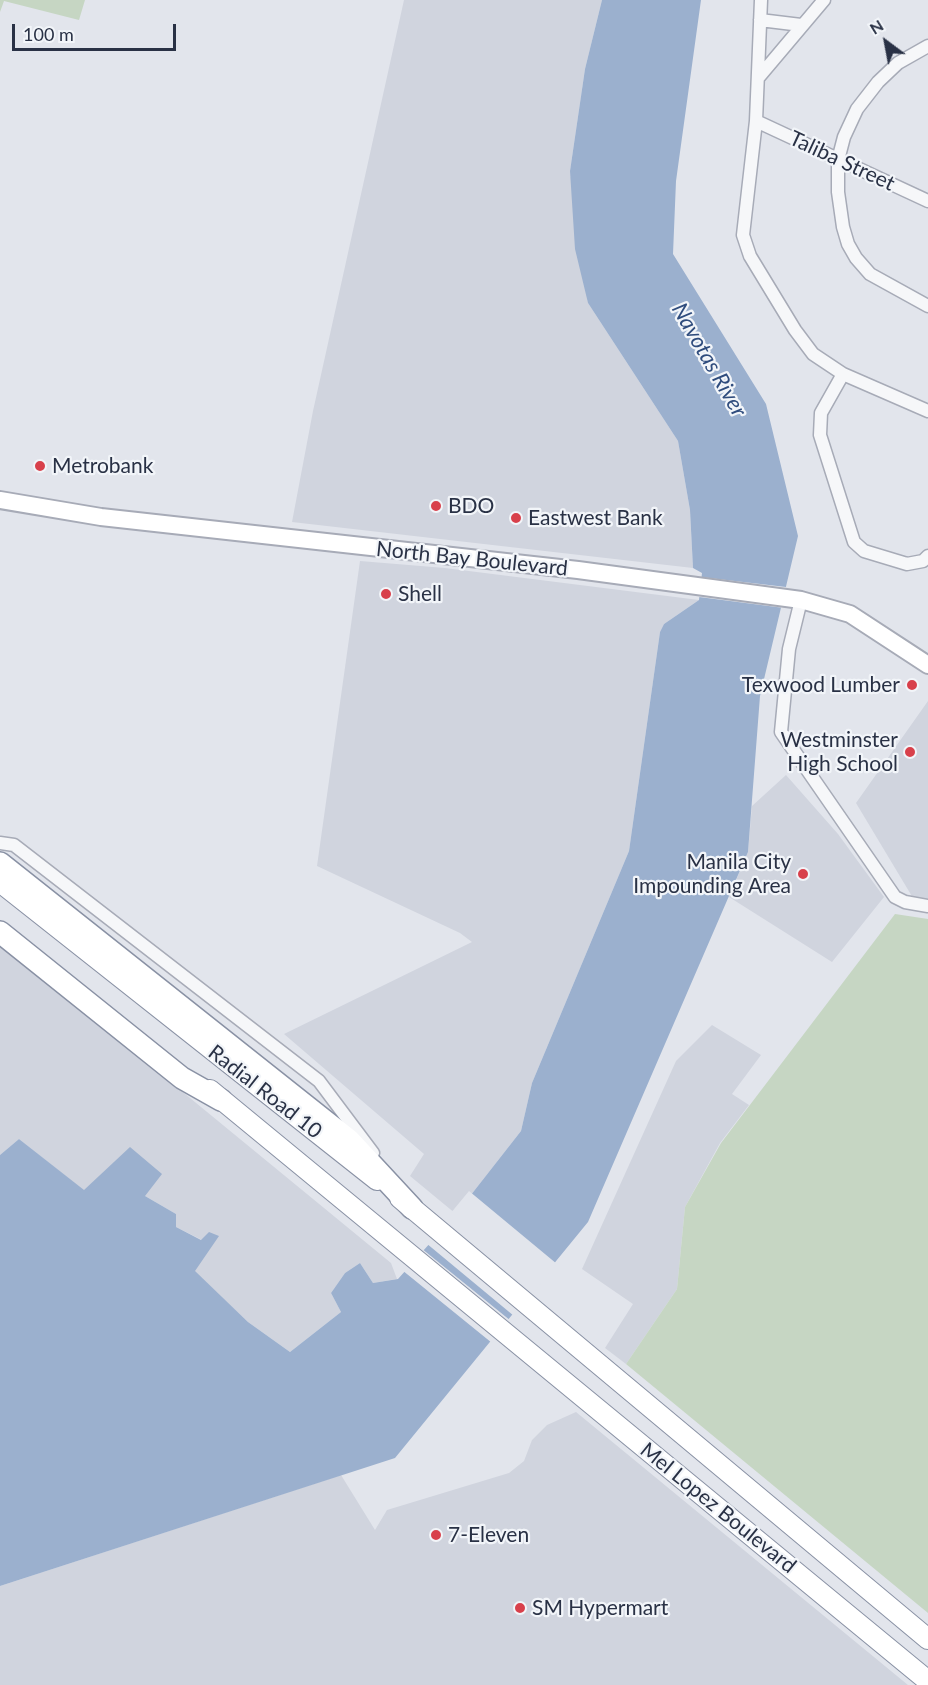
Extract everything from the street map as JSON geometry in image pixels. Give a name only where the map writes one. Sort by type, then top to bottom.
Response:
[{"type":"highway","points":[[0,863],[250,1059],[349,1140],[412,1208]]},
{"type":"highway","name":"Radial Road 10","points":[[0,882],[412,1208],[527,1305]]},
{"type":"highway","name":"Radial Road 10","points":[[0,921],[506,1336]]},
{"type":"highway","points":[[0,932],[182,1078],[221,1100]]},
{"type":"highway","name":"Mel Lopez Boulevard","points":[[527,1305],[928,1639]]},
{"type":"highway","name":"Mel Lopez Boulevard","points":[[506,1336],[928,1681]]},
{"type":"main road","name":"North Bay Boulevard","points":[[0,500],[100,516],[578,570],[793,598],[850,614],[928,665]]},
{"type":"street","points":[[761,0],[756,121],[743,235],[750,256],[795,330],[813,354],[843,374],[928,411]]},
{"type":"street","points":[[759,77],[824,0]]},
{"type":"street","points":[[760,20],[801,25]]},
{"type":"street","points":[[928,46],[898,63],[878,81],[857,109],[844,137],[838,160],[838,192],[843,226],[848,244],[856,258],[870,274],[928,306]]},
{"type":"street","name":"Taliba Street","points":[[756,121],[928,201]]},
{"type":"street","points":[[843,374],[821,413],[820,435],[854,542],[864,551],[907,564],[923,561],[928,556]]},
{"type":"street","points":[[793,598],[781,732],[896,897],[904,902],[928,906]]},
{"type":"street","points":[[0,843],[14,844],[319,1080],[412,1208]]},
{"type":"shaded area","points":[[404,0],[602,0],[585,69],[570,171],[588,303],[678,441],[690,510],[693,568],[292,522],[313,411]]},
{"type":"shaded area","points":[[360,561],[445,568],[699,600],[664,624],[660,632],[629,851],[532,1083],[521,1131],[456,1214],[410,1176],[424,1154],[284,1034],[472,942],[460,933],[317,866]]},
{"type":"shaded area","name":"Westminster High School","points":[[928,701],[928,901],[913,898],[856,803]]},
{"type":"shaded area","name":"Manila City Impounding Area","points":[[786,775],[838,834],[884,897],[832,962],[729,897],[748,852],[752,806]]},
{"type":"shaded area","points":[[0,942],[391,1263],[397,1279],[373,1283],[360,1263],[345,1273],[331,1293],[341,1312],[290,1352],[248,1322],[194,1271],[202,1240],[176,1227],[176,1214],[145,1196],[130,1148],[84,1191],[19,1139],[0,1155]]},
{"type":"shaded area","points":[[712,1025],[761,1055],[732,1094],[749,1105],[720,1143],[685,1207],[677,1289],[626,1364],[605,1348],[633,1304],[582,1269],[676,1061]]},
{"type":"shaded area","points":[[576,1412],[908,1685],[0,1685],[0,1586],[341,1475],[375,1530],[387,1510],[509,1473],[524,1461],[532,1440],[547,1425]]},
{"type":"green space","points":[[0,0],[85,0],[79,20],[4,1],[0,12]]},
{"type":"green space","points":[[895,914],[928,919],[928,1613],[626,1364],[677,1289],[685,1207],[721,1143]]},
{"type":"water","name":"Navotas River","points":[[602,0],[701,0],[676,181],[673,254],[766,404],[798,536],[760,696],[748,852],[588,1222],[395,1458],[0,1586],[0,1155],[19,1139],[84,1190],[130,1147],[162,1174],[145,1196],[176,1214],[176,1227],[201,1240],[209,1232],[219,1236],[195,1271],[248,1322],[290,1352],[341,1312],[331,1293],[345,1273],[360,1263],[373,1283],[398,1279],[456,1214],[521,1131],[532,1083],[629,851],[660,632],[664,624],[699,600],[702,573],[693,568],[690,510],[678,441],[588,303],[575,249],[570,171],[585,69]]},
{"type":"pier","points":[[701,577],[786,587],[784,608],[699,597]]},
{"type":"pier","points":[[469,1191],[557,1264],[514,1316],[426,1243]]},
{"type":"pier","points":[[421,1248],[511,1321],[492,1343],[402,1270]]},
{"type":"place","name":"Metrobank","points":[[40,466]]},
{"type":"place","name":"BDO","points":[[436,506]]},
{"type":"place","name":"Eastwest Bank","points":[[516,518]]},
{"type":"place","name":"Shell","points":[[386,594]]},
{"type":"place","name":"Texwood Lumber","points":[[912,685]]},
{"type":"place","name":"Westminster High School","points":[[910,752]]},
{"type":"place","name":"Manila City Impounding Area","points":[[803,874]]},
{"type":"place","name":"7-Eleven","points":[[436,1535]]},
{"type":"place","name":"SM Hypermart","points":[[520,1608]]}]
